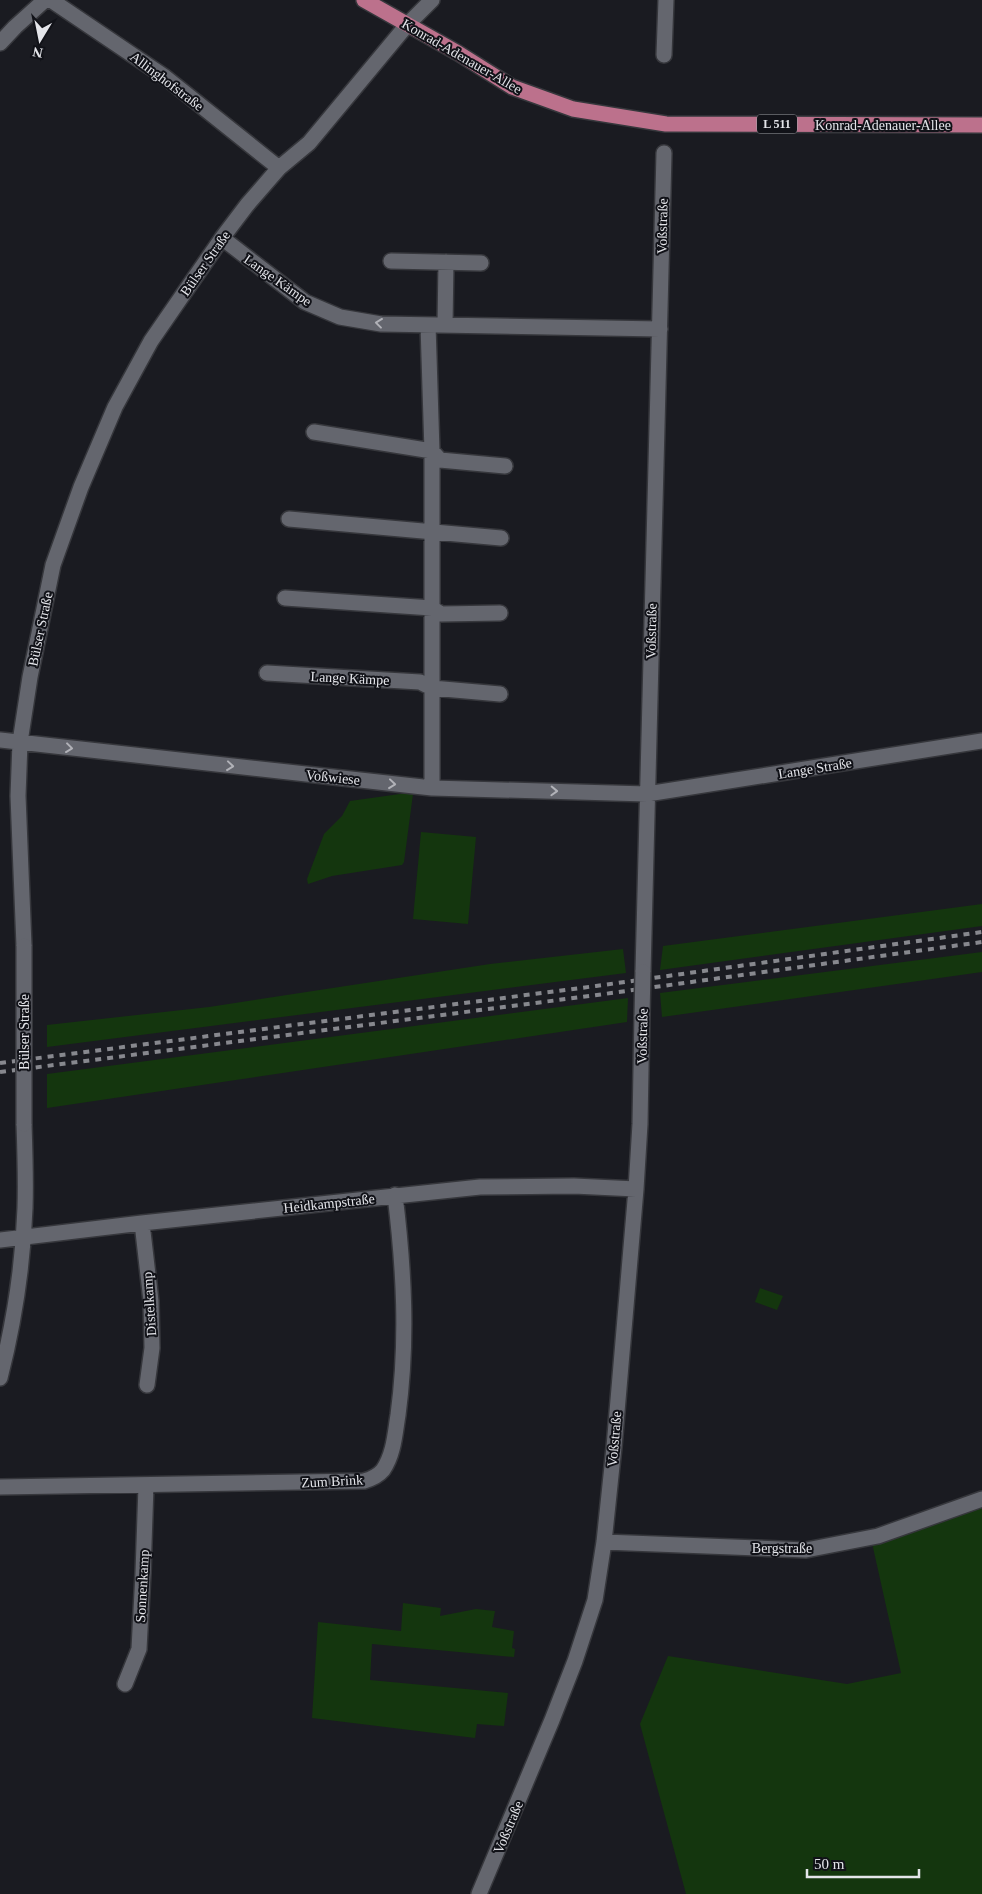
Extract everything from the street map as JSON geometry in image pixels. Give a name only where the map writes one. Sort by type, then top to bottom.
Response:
[{"type":"main road","name":"Konrad-Adenauer-Allee","points":[[364,0],[512,87],[572,109],[666,124],[982,125]]},
{"type":"street","points":[[0,43],[45,0]]},
{"type":"street","name":"Allinghofstraße","points":[[51,0],[165,77],[279,168]]},
{"type":"street","name":"Bülser Straße","points":[[0,1378],[7,1351],[19,1278],[25,1209],[24,946],[18,813],[20,742],[30,677],[52,565],[80,487],[114,407],[151,341],[247,205],[279,168],[309,143],[407,25],[432,0]]},
{"type":"street","points":[[664,55],[666,0]]},
{"type":"street","name":"Voßstraße","points":[[479,1894],[576,1661],[595,1600],[604,1542],[636,1189],[640,1124],[664,153]]},
{"type":"street","name":"Lange Kämpe","points":[[222,238],[305,302],[340,317],[381,324],[660,329]]},
{"type":"street","points":[[391,261],[482,263]]},
{"type":"street","points":[[445,325],[446,262]]},
{"type":"street","points":[[428,325],[432,451],[432,788]]},
{"type":"street","points":[[314,432],[432,451],[440,460],[505,466]]},
{"type":"street","points":[[289,519],[501,538]]},
{"type":"street","points":[[285,598],[432,608],[441,614],[500,614]]},
{"type":"street","name":"Lange Kämpe","points":[[267,673],[420,682],[432,688],[500,694]]},
{"type":"street","points":[[0,740],[20,742]]},
{"type":"street","name":"Lange Straße","points":[[647,794],[982,741]]},
{"type":"street","name":"Voßwiese","points":[[20,742],[432,788],[647,794]]},
{"type":"street","name":"Heidkampstraße","points":[[0,1240],[480,1187],[574,1186],[636,1189]]},
{"type":"street","name":"Zum Brink","points":[[0,1487],[364,1481],[379,1474],[384,1469],[394,1442],[404,1355],[403,1271],[395,1195]]},
{"type":"street","name":"Distelkamp","points":[[142,1223],[151,1301],[152,1348],[147,1385]]},
{"type":"street","name":"Sonnenkamp","points":[[125,1684],[138,1649],[146,1486]]},
{"type":"street","name":"Bergstraße","points":[[604,1542],[806,1550],[878,1536],[982,1499]]},
{"type":"green space","points":[[407,793],[413,794],[404,862],[402,865],[332,876],[308,884],[307,879],[324,834],[342,816],[350,801]]},
{"type":"green space","points":[[421,832],[476,837],[468,924],[413,919]]},
{"type":"green space","points":[[982,904],[982,926],[660,970],[663,946]]},
{"type":"green space","points":[[623,949],[626,973],[47,1047],[47,1025],[209,1007],[490,964]]},
{"type":"green space","points":[[982,952],[982,972],[662,1017],[660,993]]},
{"type":"green space","points":[[628,998],[627,1022],[47,1108],[47,1074]]},
{"type":"green space","points":[[760,1288],[783,1296],[777,1310],[755,1302]]},
{"type":"green space","points":[[982,1508],[982,1894],[686,1894],[640,1724],[668,1656],[847,1684],[901,1673],[872,1543]]},
{"type":"green space","points":[[403,1603],[441,1608],[440,1616],[476,1609],[495,1611],[492,1627],[514,1631],[512,1648],[515,1649],[514,1657],[372,1644],[370,1680],[508,1693],[504,1726],[477,1724],[475,1738],[312,1718],[318,1622],[401,1631]]},
{"type":"railway","points":[[0,1063],[596,986],[982,932]]},
{"type":"railway","points":[[0,1072],[597,995],[982,942]]}]
